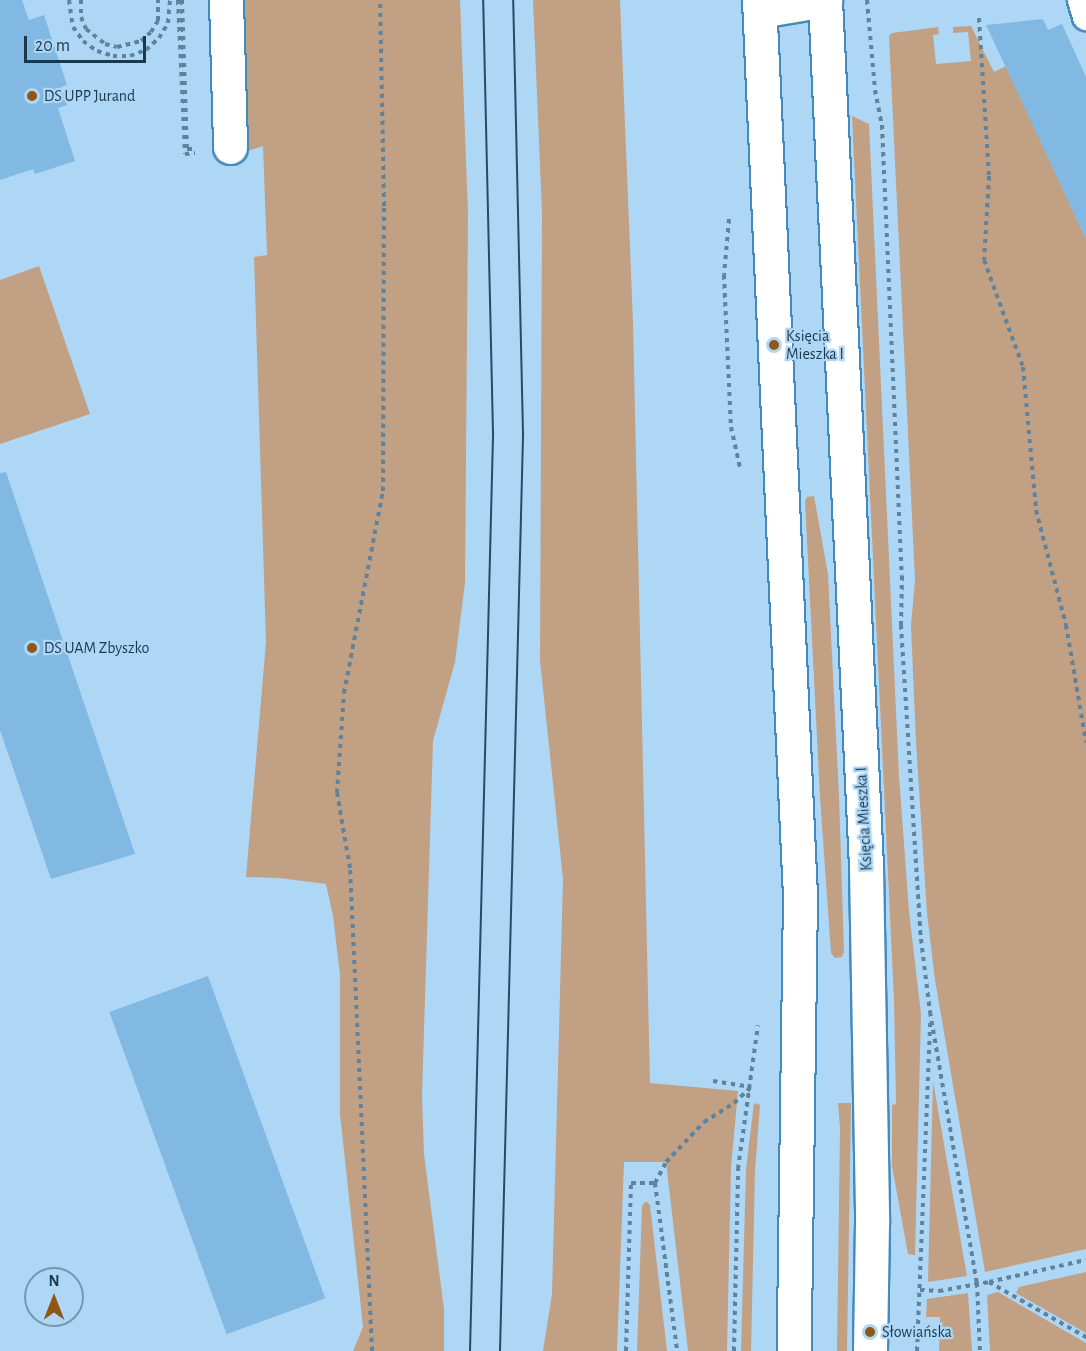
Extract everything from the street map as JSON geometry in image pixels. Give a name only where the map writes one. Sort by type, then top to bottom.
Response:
[{"type":"street","points":[[226,0],[230,147]]},
{"type":"street","name":"Księcia Mieszka I","points":[[825,0],[866,867],[872,1223],[870,1351]]},
{"type":"street","points":[[794,1351],[800,895],[760,6],[830,0]]},
{"type":"street","points":[[1081,0],[1086,16]]},
{"type":"path","points":[[69,0],[73,27],[83,41],[97,51],[113,56],[130,56],[146,50],[159,38],[168,23],[170,0]]},
{"type":"path","points":[[81,0],[81,17],[86,29],[105,44],[117,47],[141,41],[151,32],[158,21],[158,0]]},
{"type":"path","points":[[372,1351],[350,868],[337,793],[344,693],[383,491],[384,207],[380,0]]},
{"type":"path","points":[[867,0],[875,90],[882,125],[902,576],[902,648],[921,939],[930,1012],[977,1282],[980,1351]]},
{"type":"path","points":[[979,18],[989,176],[984,260],[1023,368],[1036,510],[1066,625],[1086,742]]},
{"type":"path","points":[[917,1351],[930,1012]]},
{"type":"path","points":[[734,1351],[738,1169],[754,1059]]},
{"type":"path","points":[[713,1081],[750,1087]]},
{"type":"path","points":[[677,1351],[655,1183],[666,1162],[704,1122],[734,1103],[750,1087]]},
{"type":"path","points":[[626,1351],[631,1183],[655,1183]]},
{"type":"path","points":[[920,1290],[939,1291],[977,1282],[989,1282],[1086,1260]]},
{"type":"path","points":[[989,1282],[1086,1337]]},
{"type":"shaded area","points":[[228,0],[460,0],[468,213],[465,583],[455,662],[433,741],[422,1095],[424,1154],[444,1309],[444,1351],[353,1351],[363,1327],[340,1114],[340,975],[333,916],[326,884],[279,878],[246,877],[266,642],[254,257],[267,255],[263,146],[230,157]]},
{"type":"shaded area","points":[[533,0],[620,0],[633,322],[650,1083],[738,1091],[731,1168],[727,1351],[688,1351],[666,1162],[624,1162],[617,1351],[543,1351],[552,1294],[563,879],[540,660],[542,213]]},
{"type":"shaded area","points":[[971,26],[994,72],[1006,66],[1086,239],[1086,1249],[985,1272],[935,980],[927,913],[916,742],[911,626],[915,580],[889,36],[892,33],[938,27],[939,34],[933,35],[936,64],[971,61],[968,32],[953,33],[953,27]]},
{"type":"shaded area","points":[[852,116],[869,124],[899,776],[909,911],[921,1014],[915,1255],[908,1254],[892,1166],[892,1105],[896,1104],[894,1000]]},
{"type":"shaded area","points":[[39,266],[90,414],[0,444],[0,280]]},
{"type":"shaded area","points":[[814,496],[828,574],[839,796],[844,952],[842,957],[835,958],[831,953],[820,797],[805,501],[807,497]]},
{"type":"shaded area","points":[[933,1081],[967,1276],[928,1282]]},
{"type":"shaded area","points":[[754,1103],[760,1105],[755,1171],[751,1351],[741,1351],[746,1169]]},
{"type":"shaded area","points":[[838,1103],[851,1103],[847,1351],[837,1351],[840,1128]]},
{"type":"shaded area","points":[[646,1201],[650,1205],[667,1351],[637,1351],[642,1206]]},
{"type":"shaded area","points":[[1086,1272],[1086,1333],[1016,1293],[1019,1287]]},
{"type":"shaded area","points":[[998,1292],[1086,1343],[1086,1351],[990,1351],[987,1295]]},
{"type":"shaded area","points":[[968,1293],[972,1351],[939,1351],[940,1317],[926,1317],[927,1299]]},
{"type":"building","name":"DS UPP Jurand","points":[[0,0],[22,0],[29,20],[44,15],[67,85],[61,87],[67,105],[58,108],[75,161],[35,174],[33,169],[0,180]]},
{"type":"building","points":[[1043,19],[1048,30],[1062,24],[1086,77],[1086,239],[986,25]]},
{"type":"building","name":"DS UAM Zbyszko","points":[[6,472],[135,854],[51,879],[0,730],[0,473]]},
{"type":"building","points":[[208,976],[325,1298],[227,1334],[109,1012]]},
{"type":"tram line","points":[[470,1351],[493,433],[483,0]]},
{"type":"tram line","points":[[500,1351],[523,433],[513,0]]},
{"type":"place","name":"DS UPP Jurand","points":[[32,96]]},
{"type":"place","name":"Księcia Mieszka I","points":[[774,345]]},
{"type":"place","name":"DS UAM Zbyszko","points":[[32,648]]},
{"type":"place","name":"Słowiańska","points":[[870,1332]]}]
